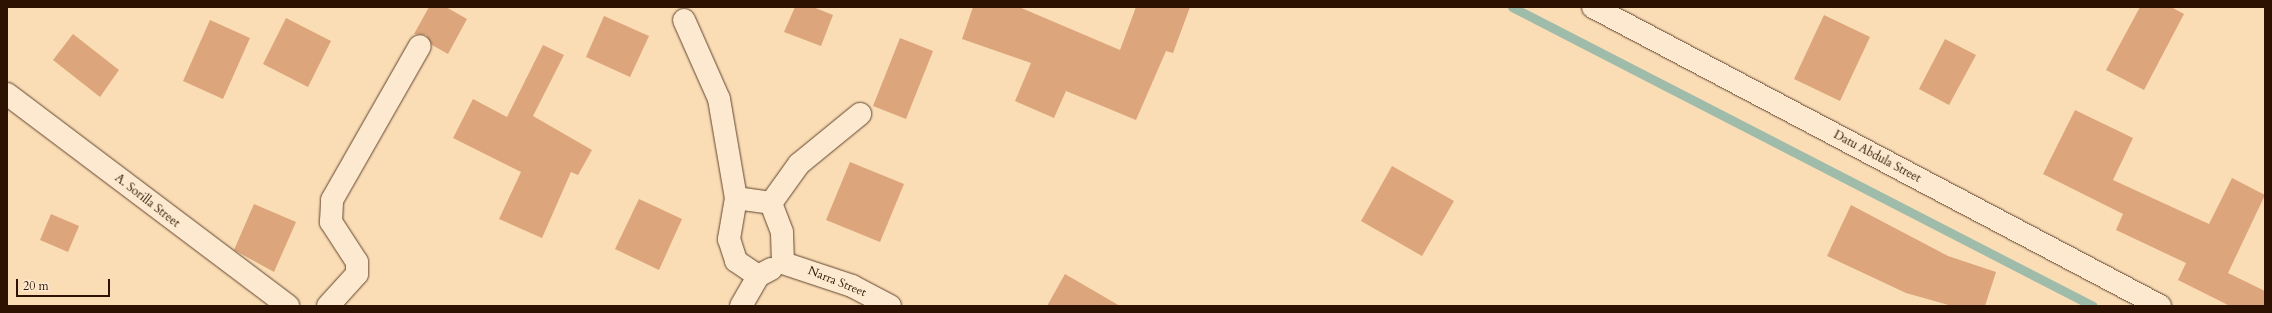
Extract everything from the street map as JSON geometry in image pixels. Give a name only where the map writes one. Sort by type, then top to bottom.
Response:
[{"type":"street","name":"Datu Abdula Street","points":[[1593,7],[2160,306]]},
{"type":"street","points":[[684,20],[719,99],[736,198],[729,239],[736,261],[758,276]]},
{"type":"street","points":[[328,306],[357,274],[357,262],[331,222],[332,200],[420,46]]},
{"type":"street","name":"A. Sorilla Street","points":[[7,94],[288,306]]},
{"type":"street","points":[[771,203],[799,164],[860,114]]},
{"type":"street","points":[[736,198],[771,203]]},
{"type":"street","points":[[741,306],[758,276],[783,263],[782,232],[771,203]]},
{"type":"street","name":"Narra Street","points":[[783,263],[852,286],[890,306]]},
{"type":"building","points":[[429,7],[446,7],[467,19],[448,54],[432,45],[426,35],[414,34]]},
{"type":"building","points":[[795,7],[813,7],[833,15],[821,46],[784,32]]},
{"type":"building","points":[[973,7],[1019,7],[1120,50],[1136,7],[1190,7],[1173,53],[1166,51],[1136,120],[1066,91],[1054,118],[1015,101],[1031,63],[962,39]]},
{"type":"building","points":[[2140,7],[2171,7],[2184,14],[2144,90],[2106,70]]},
{"type":"building","points":[[1824,15],[1870,37],[1840,101],[1794,79]]},
{"type":"building","points":[[604,16],[649,36],[630,77],[586,57]]},
{"type":"building","points":[[286,18],[331,41],[308,87],[263,64]]},
{"type":"building","points":[[210,20],[250,38],[223,99],[183,81]]},
{"type":"building","points":[[73,34],[119,70],[100,97],[53,60]]},
{"type":"building","points":[[900,38],[933,51],[906,119],[873,106]]},
{"type":"building","points":[[1945,39],[1976,55],[1949,105],[1919,89]]},
{"type":"building","points":[[543,45],[564,55],[533,116],[592,150],[578,175],[571,172],[542,238],[499,219],[521,172],[453,138],[473,99],[507,117]]},
{"type":"building","points":[[2075,110],[2133,138],[2113,180],[2209,224],[2232,178],[2265,195],[2228,273],[2265,291],[2265,306],[2230,306],[2178,280],[2186,263],[2116,230],[2123,214],[2043,174]]},
{"type":"building","points":[[850,162],[904,184],[880,242],[826,220]]},
{"type":"building","points":[[1392,166],[1454,201],[1422,256],[1361,221]]},
{"type":"building","points":[[639,199],[682,219],[659,270],[615,249]]},
{"type":"building","points":[[254,204],[296,222],[274,272],[234,250]]},
{"type":"building","points":[[1851,205],[1948,256],[1996,272],[1985,306],[1952,306],[1906,293],[1827,256]]},
{"type":"building","points":[[51,214],[79,226],[68,252],[40,240]]},
{"type":"building","points":[[1065,274],[1120,306],[1047,306]]},
{"type":"waterway","points":[[1512,7],[2093,306]]}]
